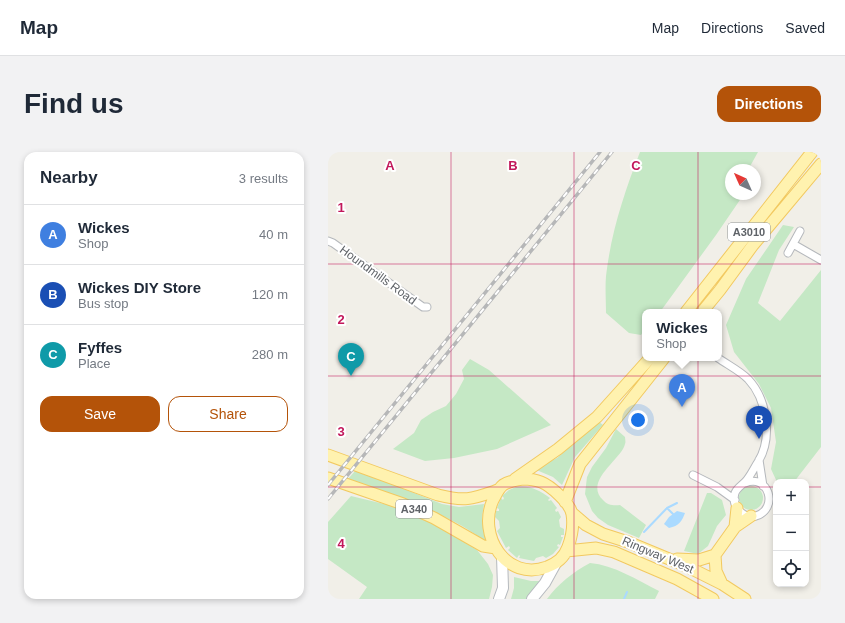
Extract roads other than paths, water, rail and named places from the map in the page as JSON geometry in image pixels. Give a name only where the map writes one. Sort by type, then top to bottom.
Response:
[{"type":"main road","name":"A3010","points":[[688,309],[812,152]]},
{"type":"main road","name":"A3010","points":[[704,309],[753,245],[821,164]]},
{"type":"main road","points":[[513,481],[558,450],[597,417],[647,361]]},
{"type":"main road","points":[[565,502],[580,464],[662,361]]},
{"type":"main road","name":"A340","points":[[328,455],[449,498],[468,499],[482,497],[498,490]]},
{"type":"main road","name":"A340","points":[[328,478],[403,504],[434,518],[483,546],[499,552]]},
{"type":"main road","points":[[532,599],[546,582],[556,563],[566,551],[573,531],[572,513],[556,492],[541,482],[523,479],[506,483],[498,490],[488,518],[490,534],[499,552],[509,563],[524,570],[540,569],[556,563]]},
{"type":"main road","points":[[736,504],[736,527]]},
{"type":"main road","name":"Ringway West","points":[[572,513],[586,525],[602,534],[628,542],[686,566],[722,584],[745,599]]},
{"type":"main road","points":[[668,558],[698,560],[715,555],[736,527],[752,516]]},
{"type":"main road","name":"Ringway West","points":[[566,551],[596,548],[614,552],[676,579],[713,599]]},
{"type":"main road","points":[[499,552],[503,588],[499,599]]},
{"type":"main road","points":[[715,555],[716,571],[722,584]]},
{"type":"street","points":[[788,253],[800,232]]},
{"type":"street","name":"Houndmills Road","points":[[328,241],[333,243],[423,307],[427,307]]},
{"type":"street","points":[[793,244],[821,260]]},
{"type":"street","points":[[710,309],[720,290]]},
{"type":"street","points":[[722,361],[748,379],[759,395],[764,411],[767,427],[765,442],[759,460],[745,483]]},
{"type":"street","points":[[759,460],[763,486]]},
{"type":"street","points":[[693,475],[717,487],[746,515],[752,516],[762,513],[767,508],[769,502],[767,490],[754,481],[745,483],[738,488],[735,493],[736,504]]},
{"type":"street","points":[[717,487],[738,488]]},
{"type":"water","points":[[677,511],[685,513],[684,516],[678,524],[669,528],[664,524],[669,517]]},
{"type":"waterway","points":[[644,532],[667,508],[677,503]]},
{"type":"waterway","points":[[667,508],[673,514]]},
{"type":"waterway","points":[[624,599],[627,592]]},
{"type":"railway","points":[[328,485],[600,152]]},
{"type":"railway","points":[[328,499],[612,152]]},
{"type":"place","name":"Fyffes","points":[[351,376]]},
{"type":"place","name":"Wickes","points":[[682,407]]},
{"type":"place","name":"Wickes DIY Store","points":[[759,439]]}]
